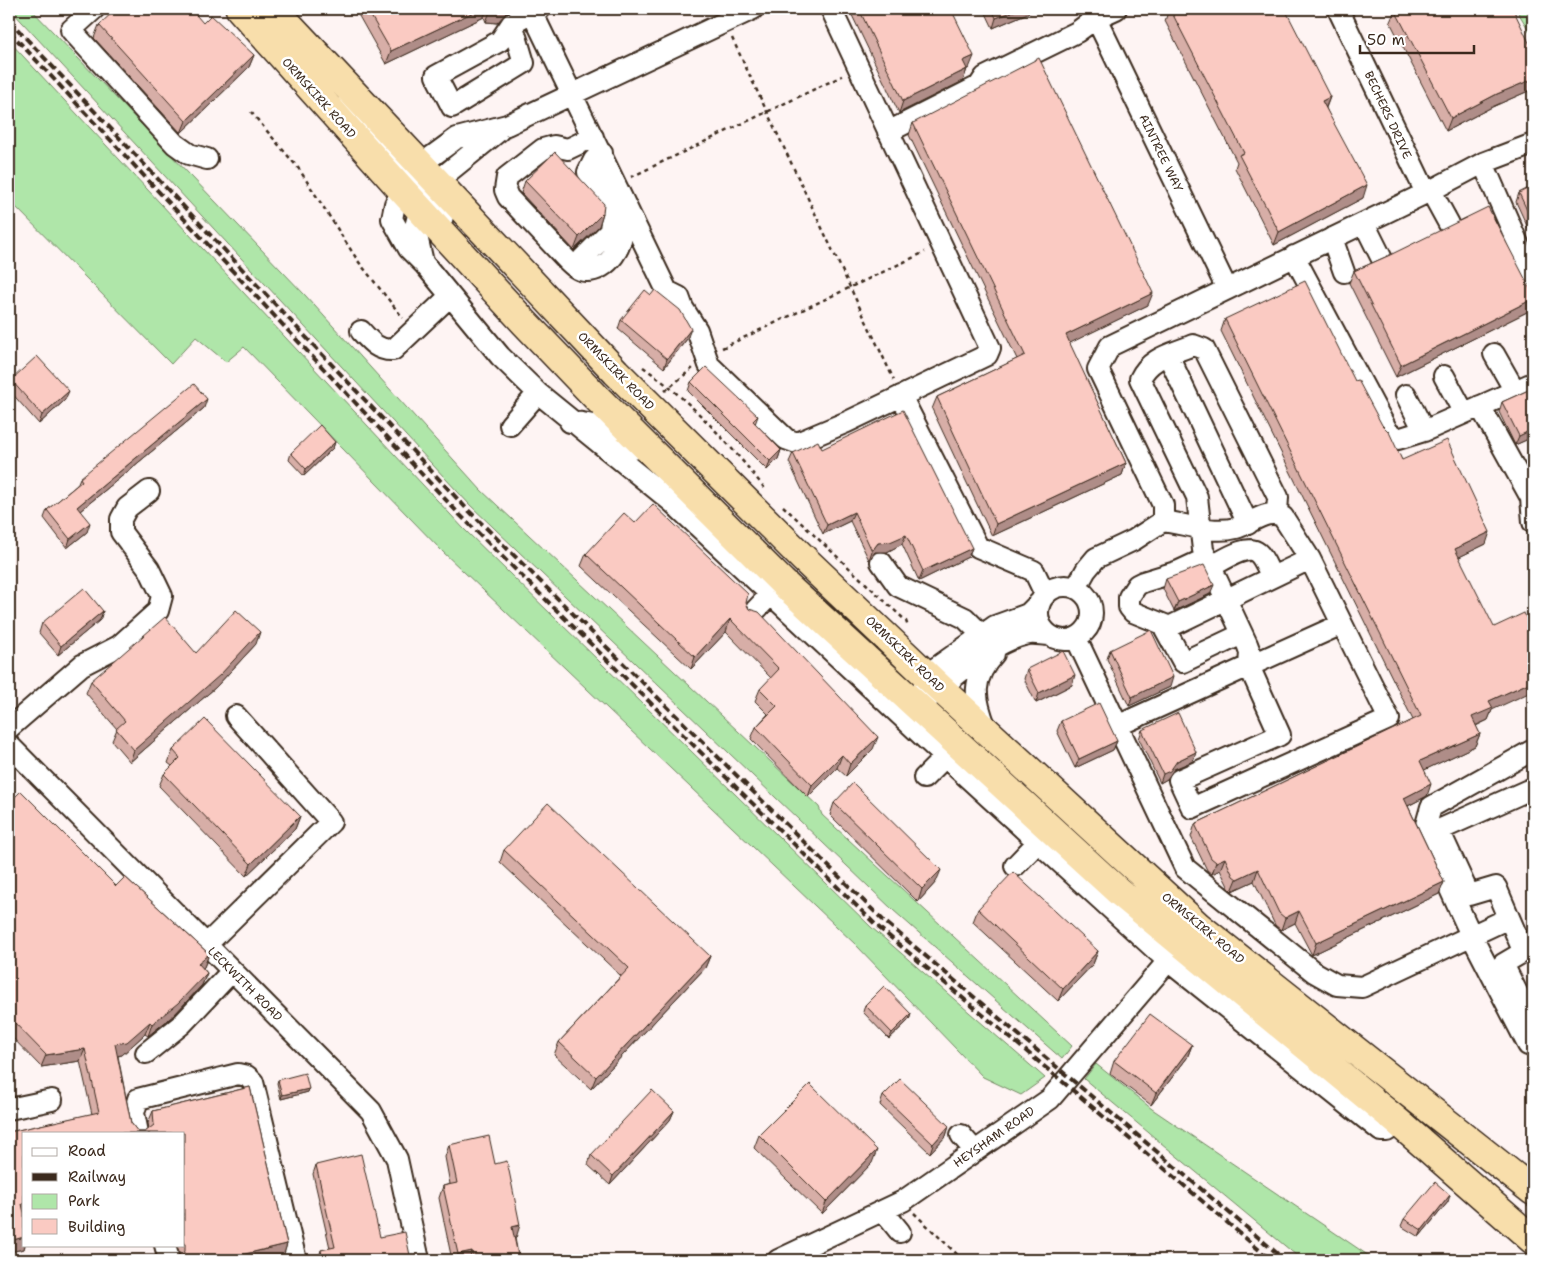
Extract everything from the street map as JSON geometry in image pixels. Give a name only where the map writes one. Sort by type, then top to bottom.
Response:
[{"type":"highway","name":"ORMSKIRK ROAD","points":[[240,9],[420,187],[933,682],[1198,926],[1533,1191]]},
{"type":"highway","name":"ORMSKIRK ROAD","points":[[274,9],[326,63],[513,310],[597,398],[782,582],[1118,891],[1398,1122],[1533,1240]]},
{"type":"street","points":[[94,9],[71,30],[175,144],[189,154],[207,159]]},
{"type":"street","points":[[753,9],[507,125],[457,138],[420,187],[396,204],[392,219],[409,248],[500,356],[538,393],[570,422],[672,502],[945,757],[1168,961],[1329,1092],[1381,1131],[1387,1131],[1398,1122]]},
{"type":"street","points":[[512,23],[524,63],[452,107],[436,76],[500,41],[512,23],[536,11],[571,95],[598,145],[667,290],[679,297],[682,308],[697,330],[707,361],[792,443],[806,441],[898,388],[986,355],[989,351],[989,345],[831,9]]},
{"type":"street","points":[[888,132],[978,86],[985,77],[1077,32],[1096,18],[1116,9]]},
{"type":"street","name":"BECHERS DRIVE","points":[[1338,9],[1428,192],[1449,224]]},
{"type":"street","name":"AINTREE WAY","points":[[1096,18],[1227,288]]},
{"type":"street","points":[[1163,521],[1163,505],[1098,369],[1110,346],[1428,192],[1483,163],[1533,144]]},
{"type":"street","points":[[568,149],[585,163],[588,172],[621,223],[622,234],[618,251],[610,260],[595,270],[577,269],[508,197],[504,190],[507,177],[543,149],[554,146],[568,149],[598,145]]},
{"type":"street","points":[[508,197],[523,204],[572,255],[582,259],[610,231],[611,220],[585,189],[583,181],[594,160],[598,145]]},
{"type":"street","points":[[1483,163],[1533,278]]},
{"type":"street","points":[[1364,223],[1381,257]]},
{"type":"street","points":[[1332,238],[1344,272]]},
{"type":"street","points":[[1294,256],[1388,432],[1398,439],[1424,431],[1533,383]]},
{"type":"street","points":[[361,331],[375,346],[386,350],[393,350],[450,296]]},
{"type":"street","points":[[1277,513],[1278,497],[1204,349],[1193,345],[1168,355],[1146,367],[1140,379],[1198,497],[1199,527],[1208,562],[1250,652],[1249,666],[1292,763]]},
{"type":"street","points":[[1494,354],[1515,391]]},
{"type":"street","points":[[1168,355],[1248,524]]},
{"type":"street","points":[[1444,376],[1472,410],[1532,498],[1533,522]]},
{"type":"street","points":[[898,388],[978,547],[1034,571],[1042,598],[1038,620],[1049,635]]},
{"type":"street","points":[[510,425],[538,393]]},
{"type":"street","points":[[1406,395],[1424,431]]},
{"type":"street","points":[[570,422],[592,423],[608,430],[713,513]]},
{"type":"street","points":[[9,728],[82,665],[119,646],[158,611],[162,596],[149,569],[121,532],[121,519],[127,508],[149,491]]},
{"type":"street","points":[[1076,588],[1086,570],[1096,558],[1134,540],[1163,521],[1230,530],[1248,524],[1270,513],[1277,513],[1288,523],[1310,559],[1389,720],[1192,808],[1179,780],[1280,734]]},
{"type":"street","points":[[1170,627],[1133,612],[1129,607],[1129,597],[1137,585],[1242,551],[1253,550],[1258,553],[1272,577]]},
{"type":"street","points":[[1242,634],[1183,662],[1165,629],[1310,559]]},
{"type":"street","points":[[881,562],[902,589],[965,618],[982,635]]},
{"type":"street","points":[[919,707],[933,682],[982,635],[1009,620],[1028,614],[1042,598],[1060,586],[1076,588],[1089,600],[1092,608],[1089,626],[1076,638],[1062,640],[1049,635],[1030,634],[1011,640],[956,675],[933,682]]},
{"type":"street","points":[[753,613],[771,594]]},
{"type":"street","points":[[1118,726],[1342,624]]},
{"type":"street","points":[[1076,638],[1185,868],[1292,956],[1326,980],[1344,986],[1362,987],[1509,918]]},
{"type":"street","points":[[988,733],[977,702],[979,678],[981,670],[989,660],[1011,640]]},
{"type":"street","points":[[206,945],[330,822],[236,716]]},
{"type":"street","name":"LECKWITH ROAD","points":[[9,745],[371,1110],[397,1159],[419,1260]]},
{"type":"street","points":[[1528,1045],[1471,935],[1424,832],[1431,808],[1533,750]]},
{"type":"street","points":[[924,778],[945,757]]},
{"type":"street","points":[[1533,788],[1439,830],[1468,895],[1495,887],[1522,950],[1520,954],[1503,964],[1526,1010],[1533,1016]]},
{"type":"street","points":[[1016,866],[1038,842]]},
{"type":"street","name":"HEYSHAM ROAD","points":[[778,1260],[903,1201],[1050,1099],[1168,961]]},
{"type":"street","points":[[146,1053],[182,1024],[232,971]]},
{"type":"street","points":[[138,1132],[134,1112],[138,1099],[238,1074],[247,1076],[253,1082],[296,1260]]},
{"type":"street","points":[[9,1109],[52,1100]]},
{"type":"street","points":[[961,1134],[974,1150]]},
{"type":"street","points":[[882,1211],[900,1232]]},
{"type":"street","points":[[165,1246],[169,1260]]},
{"type":"path","points":[[724,22],[898,388]]},
{"type":"path","points":[[616,185],[859,67]]},
{"type":"path","points":[[252,112],[299,169],[358,261],[413,331]]},
{"type":"path","points":[[665,392],[707,361],[851,288],[942,245]]},
{"type":"path","points":[[640,365],[670,388],[739,456],[769,492]]},
{"type":"path","points":[[776,499],[906,621],[909,630]]},
{"type":"path","points":[[903,1201],[963,1260]]},
{"type":"green space","points":[[10,9],[31,9],[305,295],[481,490],[819,807],[822,815],[1072,1046],[1062,1059],[893,910],[470,505]]},
{"type":"green space","points":[[1516,9],[1533,9],[1533,37]]},
{"type":"green space","points":[[9,41],[464,529],[871,927],[1045,1078],[1021,1095],[983,1077],[856,945],[442,551],[244,347],[226,362],[196,337],[171,364],[9,200]]},
{"type":"green space","points":[[1096,1064],[1152,1109],[1375,1260],[1302,1260],[1084,1079]]},
{"type":"building","points":[[116,9],[191,9],[203,23],[211,15],[254,55],[186,121],[99,25]]},
{"type":"building","points":[[367,9],[480,9],[391,51]]},
{"type":"building","points":[[859,9],[951,9],[974,56],[963,61],[967,69],[903,101]]},
{"type":"building","points":[[992,9],[1019,9],[996,18]]},
{"type":"building","points":[[1170,9],[1285,9],[1330,97],[1322,101],[1367,185],[1279,232],[1239,155],[1244,153]]},
{"type":"building","points":[[1513,9],[1533,51],[1533,79],[1497,94],[1451,118],[1395,10]]},
{"type":"building","points":[[1039,58],[1153,293],[1066,335],[1126,463],[996,524],[937,397],[1025,355],[913,123]]},
{"type":"building","points":[[555,152],[604,204],[603,213],[579,237],[525,181]]},
{"type":"building","points":[[1533,186],[1533,223],[1519,193]]},
{"type":"building","points":[[1488,207],[1533,294],[1533,299],[1401,365],[1354,271]]},
{"type":"building","points":[[1305,281],[1355,381],[1358,380],[1382,425],[1389,432],[1402,460],[1447,440],[1490,532],[1455,549],[1494,627],[1524,613],[1533,632],[1533,681],[1489,701],[1493,708],[1472,717],[1480,734],[1420,761],[1431,784],[1404,798],[1444,882],[1316,943],[1299,911],[1285,918],[1279,913],[1258,869],[1237,879],[1233,876],[1225,858],[1216,862],[1211,858],[1195,824],[1421,716],[1225,319]]},
{"type":"building","points":[[645,290],[651,295],[655,290],[680,310],[691,329],[667,359],[621,320]]},
{"type":"building","points":[[37,356],[69,391],[42,415],[11,380]]},
{"type":"building","points":[[706,367],[758,416],[753,421],[781,450],[770,461],[691,382]]},
{"type":"building","points":[[194,384],[207,399],[77,507],[90,523],[70,539],[47,510],[82,481],[80,478]]},
{"type":"building","points":[[1533,388],[1533,429],[1519,436],[1502,402]]},
{"type":"building","points":[[903,410],[972,548],[923,571],[906,535],[890,542],[878,543],[872,551],[854,512],[827,525],[793,453],[818,441],[822,449]]},
{"type":"building","points":[[320,425],[335,442],[306,469],[291,453]]},
{"type":"building","points":[[653,504],[748,594],[746,603],[749,609],[759,612],[878,737],[850,764],[842,755],[812,785],[756,727],[777,706],[760,689],[779,669],[730,619],[695,657],[586,554],[624,513],[635,523]]},
{"type":"building","points":[[1204,565],[1214,585],[1178,602],[1166,579]]},
{"type":"building","points":[[84,588],[103,611],[61,646],[42,623]]},
{"type":"building","points":[[236,610],[260,632],[220,675],[134,750],[116,729],[125,721],[91,681],[165,617],[196,653]]},
{"type":"building","points":[[1151,630],[1173,677],[1132,697],[1110,650]]},
{"type":"building","points":[[1063,651],[1075,675],[1039,693],[1027,669]]},
{"type":"building","points":[[1099,703],[1117,741],[1079,759],[1061,721]]},
{"type":"building","points":[[1178,713],[1196,752],[1177,761],[1170,771],[1163,774],[1142,730]]},
{"type":"building","points":[[205,719],[300,816],[251,864],[164,774],[180,758],[173,750]]},
{"type":"building","points":[[853,783],[941,870],[922,889],[834,803]]},
{"type":"building","points":[[21,791],[116,886],[125,877],[209,954],[198,963],[207,973],[178,1003],[152,1024],[150,1022],[127,1042],[115,1044],[131,1123],[138,1132],[22,1132],[22,1238],[9,1241],[9,1132],[99,1112],[85,1049],[46,1055],[9,1017],[9,890],[13,886],[9,881],[9,803]]},
{"type":"building","points":[[548,803],[710,956],[596,1077],[559,1042],[629,968],[504,850]]},
{"type":"building","points":[[1013,872],[1098,951],[1063,989],[978,909]]},
{"type":"building","points":[[884,986],[911,1014],[892,1033],[865,1005]]},
{"type":"building","points":[[1150,1014],[1192,1045],[1156,1093],[1114,1061]]},
{"type":"building","points":[[305,1073],[309,1089],[282,1095],[278,1080]]},
{"type":"building","points":[[900,1079],[949,1126],[933,1144],[883,1096]]},
{"type":"building","points":[[810,1084],[877,1150],[826,1202],[759,1135]]},
{"type":"building","points":[[250,1087],[287,1244],[220,1260],[182,1260],[181,1257],[185,1251],[185,1132],[145,1132],[154,1125],[153,1111]]},
{"type":"building","points":[[652,1090],[674,1111],[613,1176],[591,1155]]},
{"type":"building","points":[[489,1136],[495,1164],[507,1161],[520,1225],[512,1227],[519,1260],[474,1260],[472,1251],[458,1254],[443,1186],[457,1183],[449,1145]]},
{"type":"building","points":[[361,1154],[380,1237],[405,1232],[411,1260],[323,1260],[321,1250],[335,1247],[316,1165]]},
{"type":"building","points":[[1435,1182],[1450,1195],[1422,1230],[1404,1219]]},
{"type":"railway","points":[[9,20],[466,508],[883,920],[1285,1260]]},
{"type":"railway","points":[[9,31],[459,514],[877,926],[1271,1260]]}]
